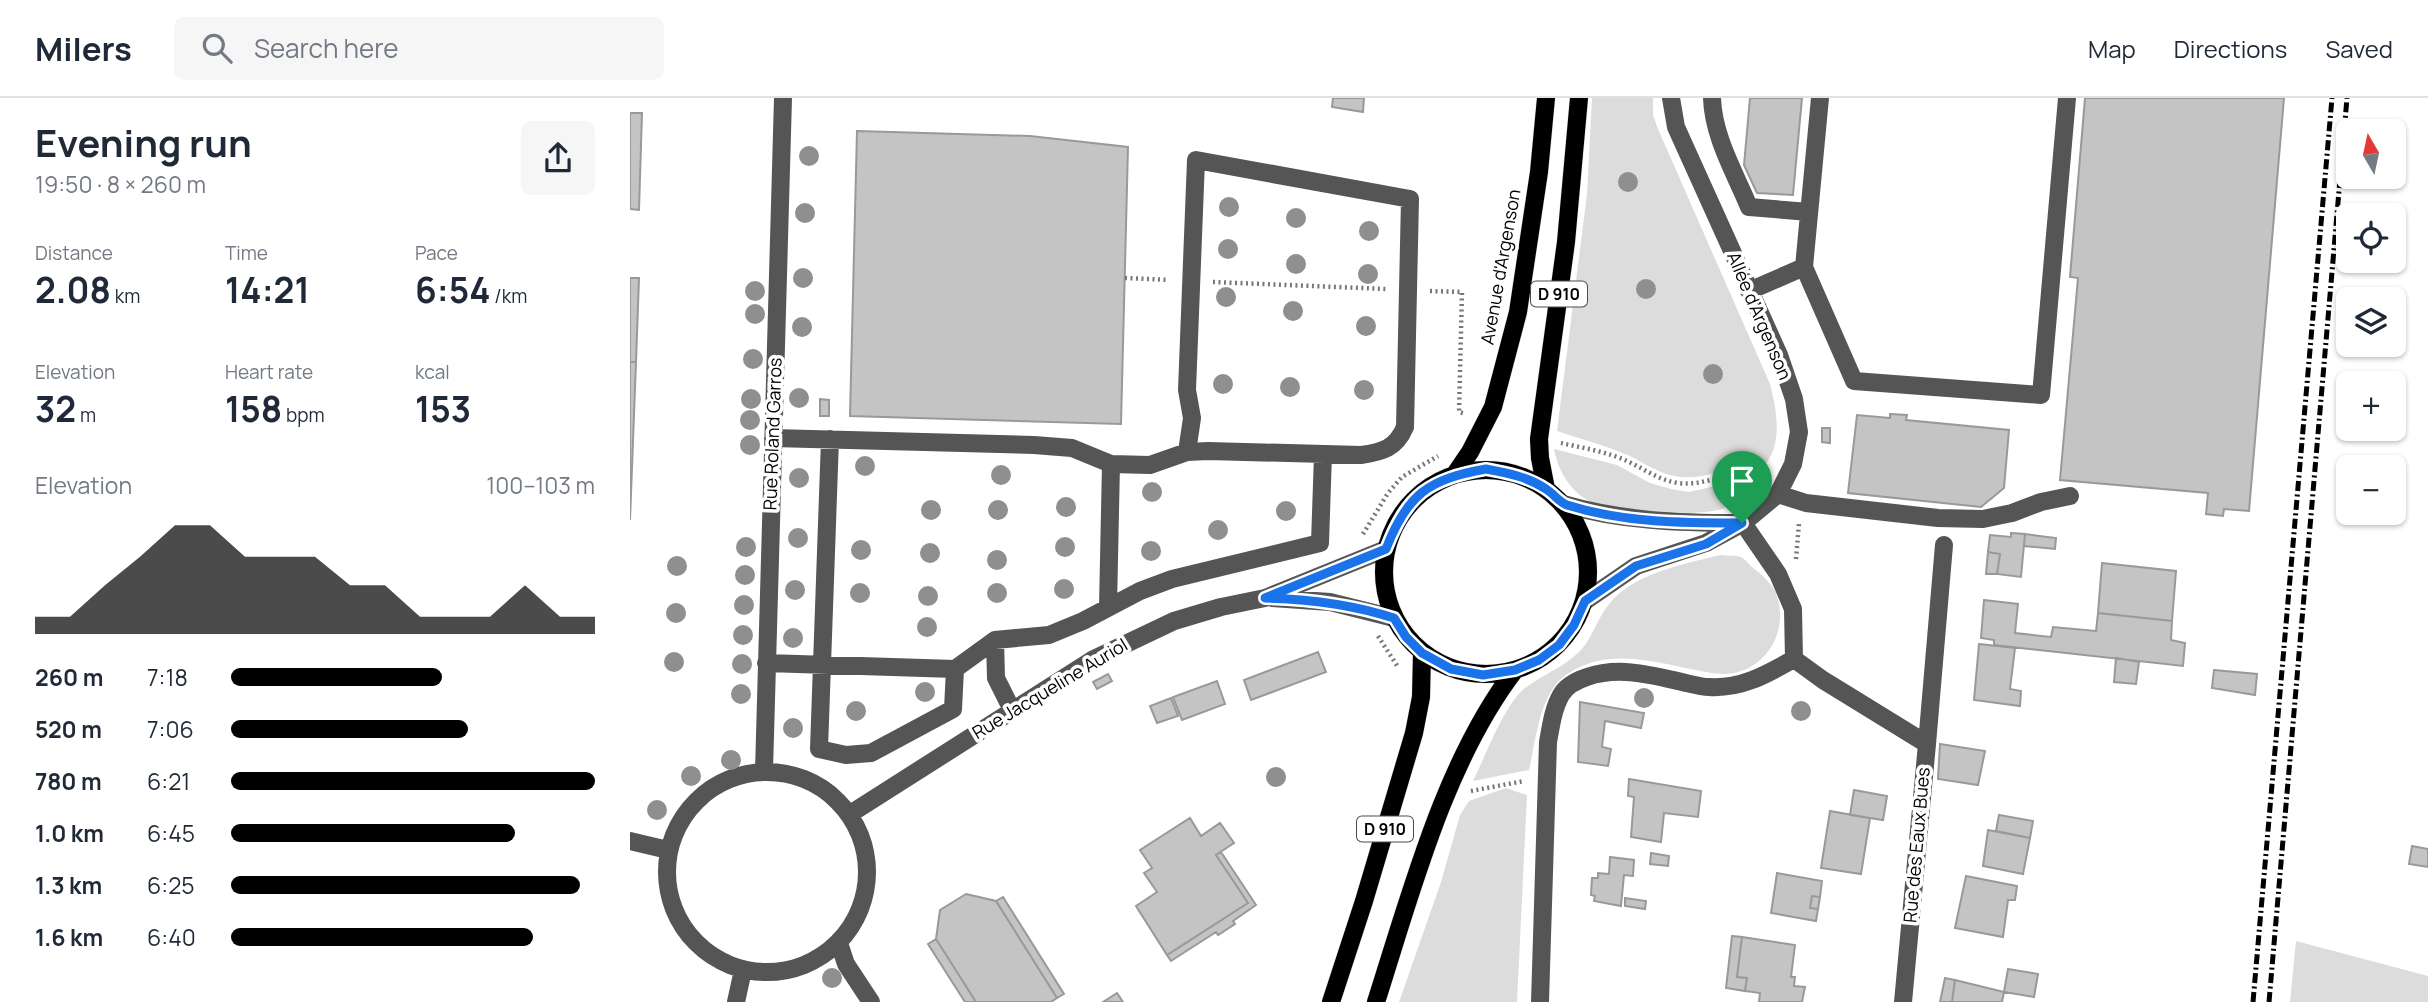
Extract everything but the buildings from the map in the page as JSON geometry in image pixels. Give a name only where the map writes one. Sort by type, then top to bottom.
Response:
[{"type":"main road","name":"Avenue d'Argenson","points":[[1455,474],[1470,452],[1493,407],[1518,312],[1539,172],[1546,98]]},
{"type":"main road","name":"D 910","points":[[1546,489],[1539,439],[1566,242],[1578,98]]},
{"type":"main road","points":[[1486,469],[1518,475],[1546,489],[1563,504],[1581,533],[1589,567],[1585,601],[1574,625],[1559,645],[1539,660],[1515,670],[1483,675],[1451,669],[1422,653],[1406,637],[1394,618],[1384,584],[1386,549],[1395,524],[1410,503],[1431,486],[1455,474],[1486,469]]},
{"type":"main road","name":"D 910","points":[[1331,1002],[1414,733],[1421,697],[1422,653]]},
{"type":"main road","name":"D 910","points":[[1377,1002],[1412,890],[1449,790],[1498,693],[1515,670]]},
{"type":"street","name":"Rue Roland Garros","points":[[764,771],[783,98]]},
{"type":"street","name":"Allée d’Argenson","points":[[1585,601],[1636,566],[1706,544],[1742,523],[1778,494],[1793,464],[1799,432],[1794,399],[1779,355],[1676,127],[1671,98]]},
{"type":"street","points":[[1712,98],[1712,109],[1721,141],[1749,207],[1809,212]]},
{"type":"street","points":[[1820,98],[1804,267],[1854,381],[2041,395],[2067,98]]},
{"type":"street","points":[[773,438],[1072,448],[1111,464],[1150,465],[1187,452],[1361,455],[1384,451],[1399,441],[1405,427],[1410,199],[1196,160],[1186,390],[1192,418],[1187,452]]},
{"type":"street","points":[[1749,291],[1804,267]]},
{"type":"street","points":[[830,439],[820,749],[846,755],[871,753],[953,709],[956,669]]},
{"type":"street","points":[[766,663],[956,669],[995,640],[1049,635],[1172,579],[1320,543],[1323,454]]},
{"type":"street","points":[[1108,607],[1111,464]]},
{"type":"street","points":[[1778,494],[1806,503],[1938,518],[1983,519],[2070,496]]},
{"type":"street","points":[[1541,1002],[1548,742],[1553,716],[1562,692],[1577,681],[1595,674],[1617,672],[1638,672],[1708,687],[1731,685],[1754,681],[1794,659],[1793,609],[1778,574],[1742,523],[1685,523],[1615,517],[1563,504]]},
{"type":"street","points":[[1927,744],[1944,545]]},
{"type":"street","name":"Rue Jacqueline Auriol","points":[[850,814],[1092,660],[1132,639],[1174,621],[1265,598],[1386,549]]},
{"type":"street","name":"Rue Jacqueline Auriol","points":[[1265,598],[1330,602],[1394,618]]},
{"type":"street","points":[[995,640],[996,678],[1012,710]]},
{"type":"street","name":"Rue des Eaux Bues","points":[[1794,659],[1927,744],[1903,1002]]},
{"type":"street","points":[[764,771],[797,776],[827,790],[850,814],[862,839],[868,866],[866,894],[856,920],[839,943],[811,963],[777,972],[743,970],[713,958],[690,938],[673,911],[666,881],[668,850],[680,819],[702,794],[731,778],[764,771]]},
{"type":"street","points":[[630,841],[668,850]]},
{"type":"street","points":[[839,943],[846,964],[871,1002]]},
{"type":"street","points":[[736,1002],[743,970]]},
{"type":"path","points":[[1463,426],[1468,414]]},
{"type":"path","points":[[1360,537],[1388,493],[1402,477],[1446,452]]},
{"type":"shaded area","points":[[1592,98],[1653,98],[1653,115],[1658,129],[1770,384],[1775,406],[1776,440],[1761,469],[1738,468],[1700,476],[1673,476],[1621,452],[1557,431],[1587,194]]},
{"type":"shaded area","points":[[1554,449],[1617,465],[1650,483],[1671,489],[1689,492],[1742,480],[1750,481],[1758,487],[1732,505],[1710,511],[1675,513],[1616,508],[1589,501],[1576,491],[1562,472]]},
{"type":"shaded area","points":[[1720,555],[1743,558],[1775,591],[1779,603],[1779,628],[1775,640],[1761,660],[1750,667],[1728,674],[1633,659],[1618,658],[1587,664],[1572,671],[1552,689],[1537,729],[1529,770],[1473,781],[1503,718],[1517,696],[1578,653],[1616,596],[1643,578],[1658,572]]},
{"type":"shaded area","points":[[1506,788],[1527,795],[1517,1002],[1399,1002],[1441,882],[1460,815],[1469,801]]},
{"type":"shaded area","points":[[2296,941],[2428,976],[2428,1002],[2290,1002]]},
{"type":"railway","points":[[2253,1002],[2332,98]]},
{"type":"railway","points":[[2269,1002],[2347,98]]},
{"type":"route","points":[[1486,469],[1518,475],[1546,489],[1563,504],[1592,513],[1685,523],[1742,523],[1706,544],[1636,566],[1585,601],[1574,625],[1559,645],[1539,660],[1515,670],[1483,675],[1451,669],[1422,653],[1406,637],[1394,618],[1368,610],[1330,602],[1265,598],[1386,549],[1395,524],[1410,503],[1431,486],[1455,474],[1486,469]]}]
